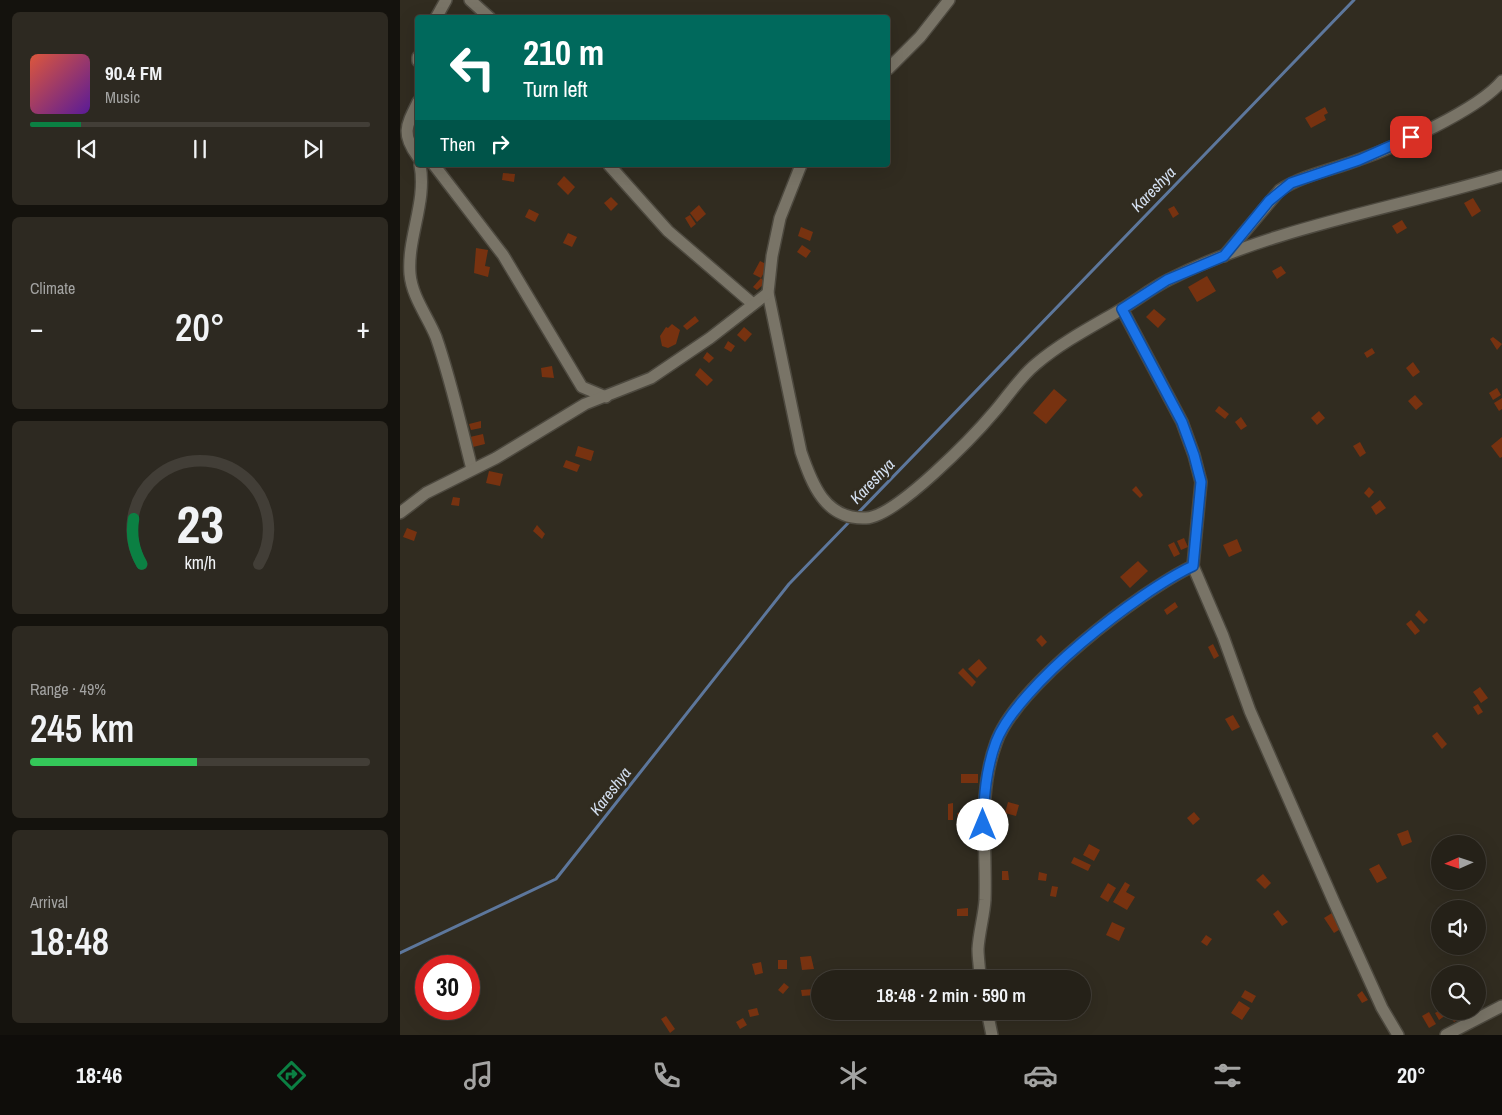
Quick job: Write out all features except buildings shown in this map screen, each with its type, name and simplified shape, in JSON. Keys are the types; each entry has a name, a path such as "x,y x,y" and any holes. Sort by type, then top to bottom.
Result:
{"street":[{"path":"438,15 446,0"},
{"path":"470,0 487,15"},
{"path":"890,67 920,37 949,0"},
{"path":"1224,256 1269,201 1291,183 1359,160 1438,124 1490,92 1502,81"},
{"path":"415,108 409,119 407,131 407,141 415,153"},
{"path":"407,131 415,140"},
{"path":"420,167 419,211 410,262 410,276 419,303 436,336 472,470"},
{"path":"436,167 503,255 582,387 606,397"},
{"path":"610,167 668,231 753,304"},
{"path":"800,167 780,218 768,293 801,452 810,476 821,499 843,514 867,518 888,511 906,498 994,412 1036,364 1097,323 1167,280 1224,256 1359,213 1450,192 1502,176"},
{"path":"400,513 426,493 496,458 585,404 651,378 710,338 768,293"},
{"path":"1122,309 1182,422 1196,462 1201,482 1193,566 1223,636 1250,711 1382,1008 1398,1035"},
{"path":"979,970 978,948 984,901 984,791 996,740 1014,713 1037,686 1078,645 1143,597 1178,573 1193,566"},
{"path":"1446,1035 1502,1006"},
{"path":"989,1020 992,1035"}],"waterway":[{"name":"Kareshya","path":"857,514 1354,0"},
{"name":"Kareshya","path":"400,953 556,879 789,584 852,519"}],"route":[{"path":"983,825 984,791 988,768 996,740 1014,713 1037,686 1078,645 1143,597 1178,573 1193,566 1201,482 1194,455 1182,422 1168,400 1122,309 1167,280 1224,256 1269,201 1280,190 1291,183 1359,160 1411,137"}]}
